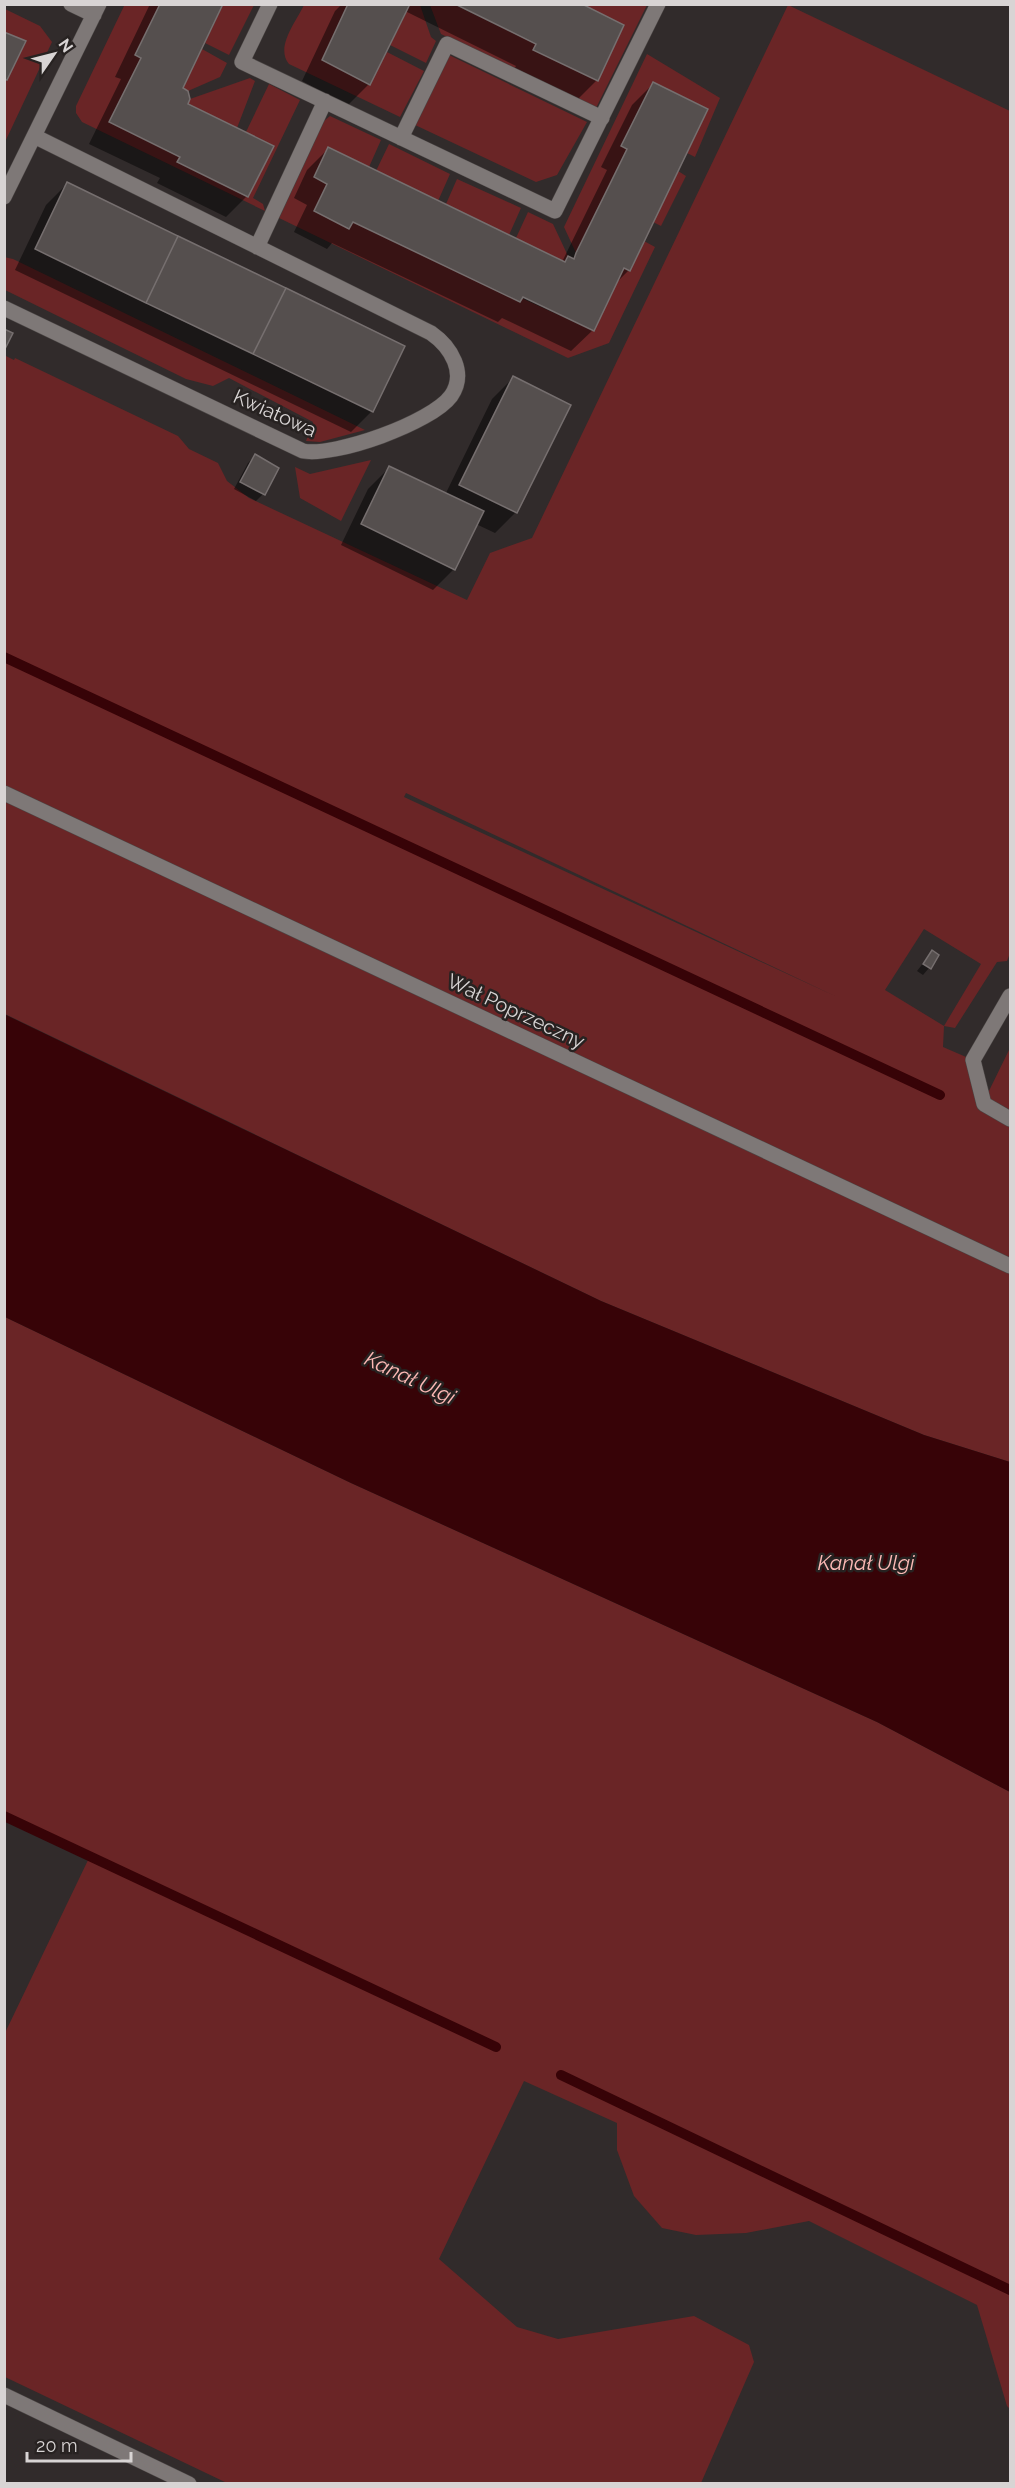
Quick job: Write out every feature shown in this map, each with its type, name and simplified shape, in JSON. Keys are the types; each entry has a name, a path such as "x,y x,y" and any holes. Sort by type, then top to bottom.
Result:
{"street":[{"path":"4,196 97,10 71,4"},
{"path":"270,4 242,62 555,211 658,4"},
{"path":"401,138 447,44 602,118"},
{"path":"257,247 325,102"},
{"name":"Kwiatowa","path":"4,308 303,451 317,454 388,435 450,398 456,386 458,372 453,356 444,342 431,333 34,136"},
{"name":"Wał Poprzeczny","path":"4,793 1011,1266"},
{"path":"1011,996 973,1060 984,1104 1011,1119"},
{"path":"4,2395 189,2484"}],"shaded area":[{"path":"125,4 160,5 135,55 141,58 109,122 180,157 177,162 248,197 274,146 246,132 269,84 300,100 253,198 263,204 265,211 82,122 76,113 76,106"},
{"path":"223,5 254,5 229,55 205,43"},
{"path":"304,5 348,5 322,60 369,85 387,52 424,71 400,117 289,64 285,57 285,42"},
{"path":"410,5 420,5 431,37 436,41 426,63 390,45"},
{"path":"430,5 455,5 536,44 534,49 598,81 624,25 582,5 647,5 596,108 441,34"},
{"path":"788,5 1010,111 1010,953 1007,961 997,962 955,1028 944,1026 943,1047 973,1060 984,1104 1010,1119 1010,1462 924,1435 601,1301 5,1014 4,355 14,360 15,358 178,436 189,449 218,463 227,481 249,498 467,600 490,553 532,538","holes":["406,793 835,996 404,797","924,929 981,964 944,1026 885,990"]},
{"path":"5,9 40,26 52,42 5,142"},
{"path":"202,49 227,63 220,77 188,91 183,88"},
{"path":"647,54 720,98 695,157 687,153 708,109 653,82 622,146 627,149 576,253 564,227"},
{"path":"449,55 587,122 557,175 536,182 413,124"},
{"path":"250,78 255,81 237,128 188,104 190,99"},
{"path":"330,116 381,140 369,167 328,147 314,176 327,184 314,211 353,222 594,331 624,268 630,271 644,241 655,247 609,343 568,358 279,218 324,121"},
{"path":"389,144 450,174 438,201 376,171"},
{"path":"678,171 686,176 661,226 653,222"},
{"path":"457,179 521,208 509,235 446,204"},
{"path":"528,212 553,224 568,256 565,262 516,238"},
{"path":"4,257 13,259 365,430 320,442 306,441 313,422 229,378 213,386 186,379 5,290"},
{"path":"371,460 341,521 300,498 295,467 310,474"},
{"path":"1010,1048 1010,1110 986,1097"},
{"path":"5,1317 351,1483 877,1722 1010,1792 1010,2409 1007,2406 977,2305 809,2221 746,2233 696,2235 662,2228 634,2196 617,2150 617,2123 524,2081 439,2259 517,2327 558,2339 694,2316 749,2345 754,2362 701,2483 227,2483 5,2377 4,2035 90,1856 5,1816"}],"water":[{"name":"Kanał Ulgi","path":"4,1014 601,1301 924,1435 1010,1462 1010,1792 877,1722 351,1483 5,1317"}],"building":[{"path":"160,4 223,4 183,88 188,91 190,99 188,104 274,146 248,197 177,162 180,157 109,122 141,58 135,55"},
{"path":"348,4 410,4 370,85 322,60"},
{"path":"455,4 582,4 624,25 598,81 533,50 536,44"},
{"path":"4,32 26,41 7,80 4,79"},
{"path":"653,82 708,109 630,271 624,268 594,331 523,297 520,302 353,222 349,229 314,211 327,184 314,177 328,147 565,262 568,256 574,259 627,149 621,146"},
{"path":"67,182 178,236 146,303 35,249"},
{"path":"178,236 286,288 253,354 146,303"},
{"path":"286,288 405,346 373,412 253,354"},
{"path":"4,329 13,333 4,351"},
{"path":"513,376 571,405 517,513 459,485"},
{"path":"255,454 279,468 265,495 240,482"},
{"path":"389,466 484,511 455,570 361,524"},
{"path":"932,950 939,955 931,969 923,964"}],"waterway":[{"path":"4,657 940,1095"},
{"path":"4,1816 496,2047"},
{"path":"561,2075 1010,2290"}]}
